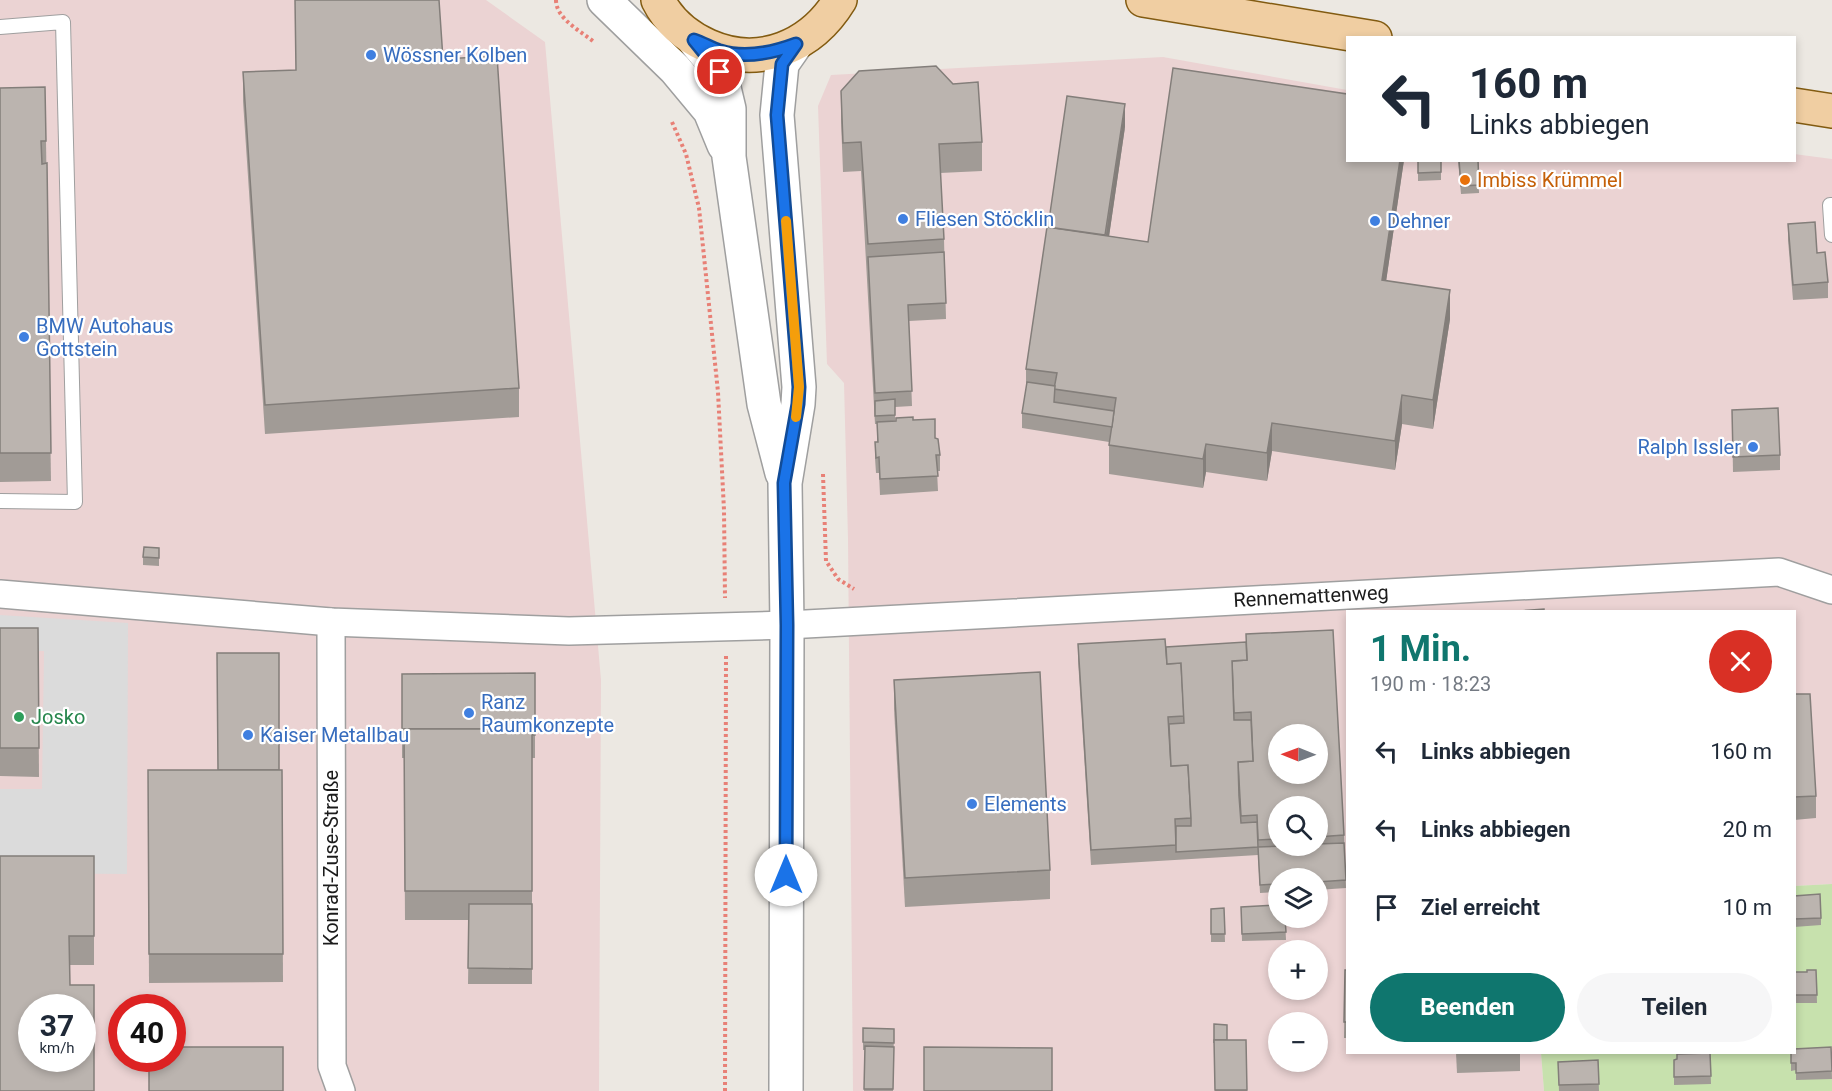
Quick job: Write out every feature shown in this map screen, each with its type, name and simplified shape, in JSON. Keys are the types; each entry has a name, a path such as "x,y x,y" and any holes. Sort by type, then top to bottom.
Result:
{"main road":[{"path":"658,0 662,9 678,27 694,40 721,52 740,55 776,51 796,44 817,30 831,15 840,0"},
{"path":"1143,0 1363,36"},
{"path":"1796,105 1832,111"}],"street":[{"path":"604,0 675,69 710,111 729,157"},
{"path":"694,40 720,72 729,108 729,157 764,404 784,483"},
{"path":"786,1091 787,625 784,483 799,387 777,115 782,64 796,44"},
{"name":"Rennemattenweg","path":"787,625 1779,572 1832,590"},
{"path":"0,594 331,622 569,631 787,625"},
{"name":"Konrad-Zuse-Straße","path":"331,622 332,1066 341,1091"}],"lane":[{"path":"0,27 63,22 75,502 0,501"},
{"path":"1832,205 1830,205 1832,235"}],"path":[{"path":"556,0 556,7 563,17 598,44"},
{"path":"672,122 686,154 699,208 718,392 724,510 726,628 725,1091"},
{"path":"823,474 826,561 838,579 851,588 864,591 868,620"}],"shaded area":[{"path":"0,0 486,0 545,42 601,680 599,1091 0,1091"},
{"path":"1163,57 1346,90 1346,162 1796,162 1796,154 1832,159 1832,884 1796,886 1796,610 1346,610 1346,1054 1541,1054 1544,1091 853,1091 848,539 844,383 827,364 818,106 831,75"},
{"path":"0,615 128,623 127,874 0,873 0,789 42,789 44,651 0,650"}],"green space":[{"path":"1832,884 1832,1091 1544,1091 1541,1054 1796,1054 1796,886"}],"building":[{"path":"295,0 439,0 443,59 497,56 519,388 265,405 243,72 296,70"},
{"path":"936,66 953,84 978,82 982,142 939,144 944,239 868,244 861,142 843,143 841,91 859,71"},
{"path":"1173,68 1346,94 1346,162 1400,162 1382,280 1450,290 1433,400 1402,395 1395,441 1272,423 1267,453 1206,444 1203,459 1109,445 1116,398 1054,389 1057,373 1026,369 1047,227 1148,242"},
{"name":"BMW Autohaus Gottstein","path":"45,87 46,141 41,141 42,164 47,163 51,453 0,453 0,88"},
{"path":"1067,96 1125,104 1105,235 1048,227"},
{"path":"1418,162 1441,162 1441,172 1418,173"},
{"path":"1459,162 1478,162 1479,185 1461,186"},
{"path":"1815,222 1817,253 1825,252 1828,282 1793,285 1788,224"},
{"path":"944,252 946,303 908,305 912,391 875,393 868,257"},
{"path":"1027,382 1055,386 1054,402 1114,411 1112,427 1022,413"},
{"path":"895,399 895,415 875,416 875,401"},
{"path":"1778,408 1780,455 1733,457 1732,410"},
{"path":"913,417 913,420 935,419 935,438 938,439 940,455 936,455 938,476 880,479 879,457 876,458 875,442 878,442 877,422"},
{"path":"144,547 159,548 159,558 143,557"},
{"name":"Josko","path":"0,628 38,628 39,748 0,748"},
{"path":"1333,630 1344,835 1328,836 1328,796 1268,796 1268,840 1258,840 1257,815 1241,816 1238,762 1253,761 1251,712 1234,713 1232,661 1247,660 1246,634"},
{"path":"1165,639 1167,664 1181,663 1184,716 1168,717 1171,766 1188,765 1191,818 1175,819 1176,845 1091,850 1078,644"},
{"path":"1246,642 1247,660 1232,661 1234,720 1251,720 1253,761 1238,762 1239,796 1241,823 1257,822 1258,847 1176,852 1176,826 1191,826 1191,818 1188,765 1171,766 1169,724 1184,723 1181,663 1167,664 1166,647"},
{"path":"217,653 279,653 279,770 218,770"},
{"name":"Elements","path":"1040,672 1050,870 905,878 894,680"},
{"path":"535,673 535,735 532,735 532,729 404,729 404,735 402,735 402,674"},
{"path":"1796,694 1810,694 1816,796 1796,797"},
{"path":"404,729 532,729 532,891 405,891"},
{"path":"148,770 282,770 283,954 149,954"},
{"path":"1344,843 1346,880 1328,881 1328,868 1268,868 1268,885 1260,885 1258,847 1268,847 1268,856 1328,856 1328,844"},
{"path":"0,856 94,856 94,936 69,936 70,985 94,985 94,994 18,994 18,1072 94,1072 94,1091 0,1091"},
{"path":"1820,894 1821,918 1796,919 1796,896"},
{"path":"469,904 532,904 532,969 468,968"},
{"path":"1268,906 1268,928 1286,928 1286,932 1242,934 1241,907"},
{"path":"1224,908 1225,934 1211,934 1211,909"},
{"path":"1345,970 1346,970 1346,1022 1344,1022"},
{"path":"1807,970 1816,970 1817,995 1796,995 1796,972 1807,972"},
{"path":"1214,1024 1227,1025 1227,1040 1214,1040"},
{"path":"863,1028 894,1029 894,1043 863,1042"},
{"path":"1214,1040 1246,1040 1247,1090 1215,1090"},
{"path":"865,1046 894,1047 893,1089 864,1089"},
{"path":"186,1047 283,1047 283,1091 149,1091 149,1072 186,1072"},
{"path":"924,1047 1052,1048 1052,1091 924,1091"},
{"path":"1831,1047 1832,1071 1796,1073 1796,1063 1791,1063 1791,1054 1796,1054 1796,1049"},
{"path":"1677,1054 1710,1054 1711,1076 1674,1077 1674,1060 1677,1059"},
{"path":"1598,1060 1599,1084 1559,1085 1558,1062"}],"slow traffic":[{"path":"786,221 799,387 796,417"}],"place":[{"name":"Wössner Kolben","path":"371,55"},
{"name":"Imbiss Krümmel","path":"1465,180"},
{"name":"Fliesen Stöcklin","path":"903,219"},
{"name":"Dehner","path":"1375,221"},
{"name":"BMW Autohaus Gottstein","path":"24,337"},
{"name":"Ralph Issler","path":"1753,447"},
{"name":"Ranz Raumkonzepte","path":"469,713"},
{"name":"Josko","path":"19,717"},
{"name":"Kaiser Metallbau","path":"248,735"},
{"name":"Elements","path":"972,804"}],"route":[{"path":"720,72 694,40 721,52 740,55 776,51 796,44 782,64 777,115 799,387 784,483 787,625 786,875"}]}
